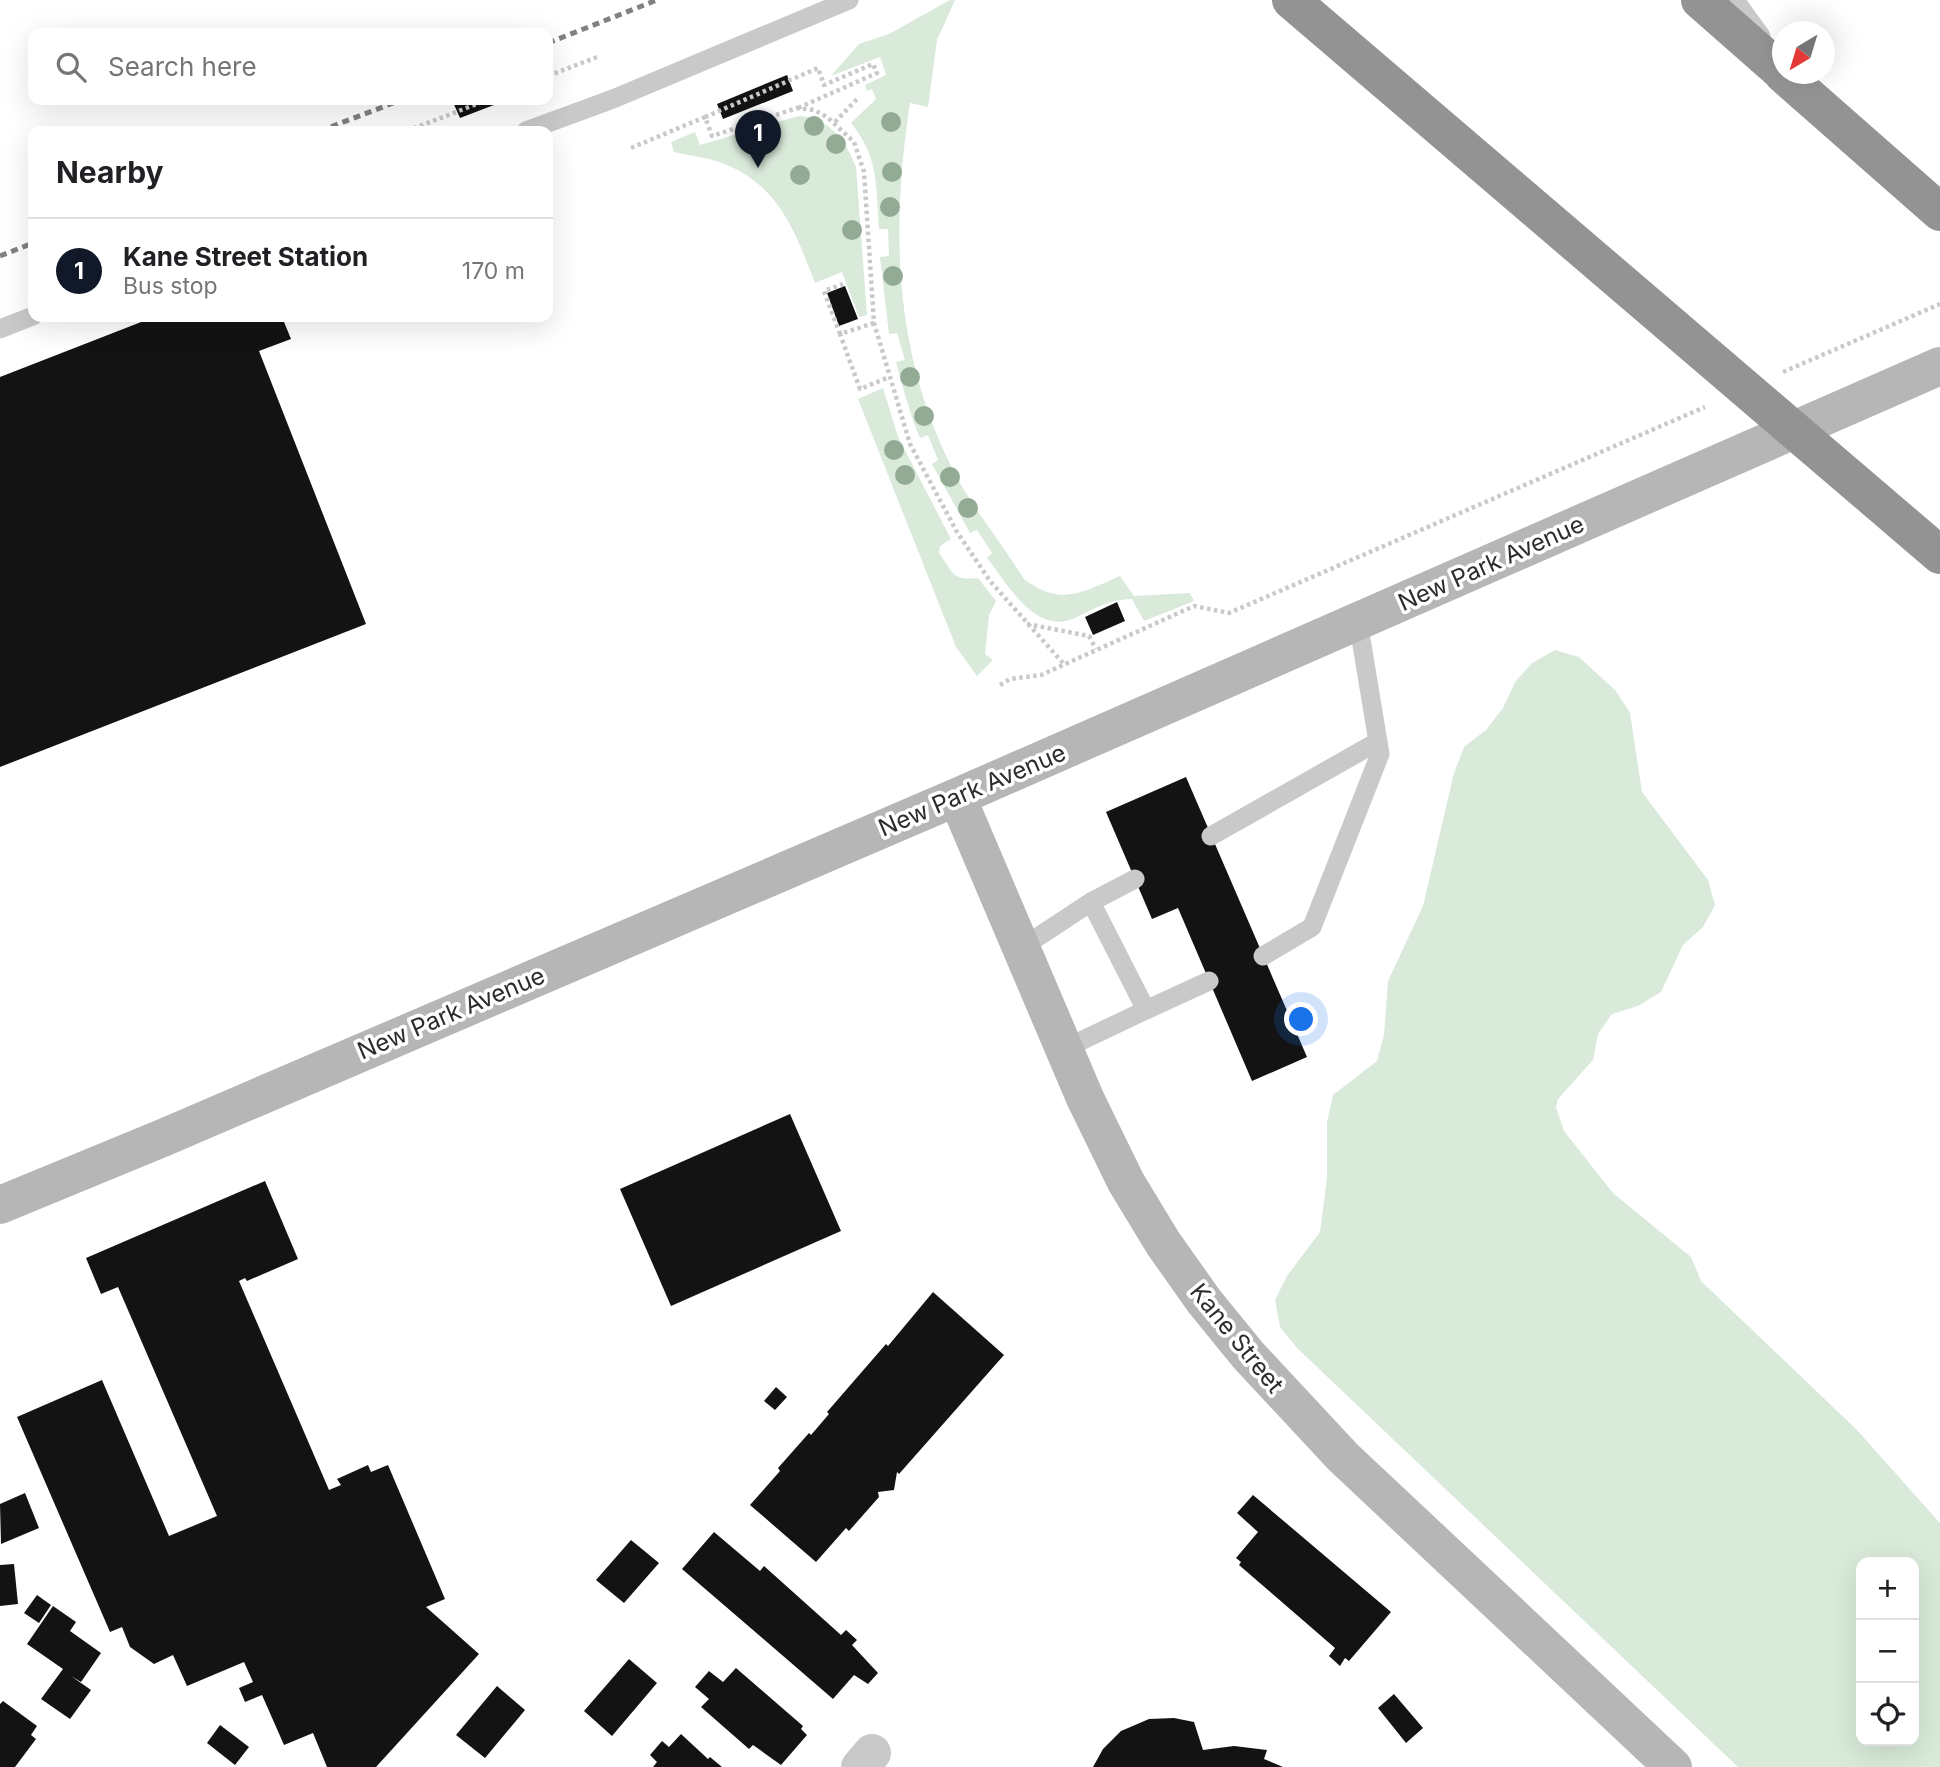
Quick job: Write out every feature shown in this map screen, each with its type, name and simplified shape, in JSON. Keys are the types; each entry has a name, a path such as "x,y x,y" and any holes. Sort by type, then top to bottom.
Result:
{"highway":[{"path":"1291,0 1940,555"},
{"path":"1700,0 1772,61"},
{"path":"1798,84 1940,212"}],"main road":[{"name":"New Park Avenue","path":"0,1205 165,1137 957,797 1940,366"},
{"name":"Kane Street","path":"957,797 1064,1049 1126,1182 1163,1243 1248,1355 1343,1457 1673,1767"}],"lane":[{"path":"538,126 849,0"},
{"path":"1735,0 1772,52"},
{"path":"0,329 28,318"},
{"path":"1263,956 1312,927 1380,754 1359,621"},
{"path":"1211,836 1377,742"},
{"path":"1021,948 1091,902 1135,879"},
{"path":"1091,902 1146,1010"},
{"path":"1064,1049 1209,981"}],"path":[{"path":"553,74 597,57"},
{"path":"631,148 818,68 824,85 873,64 877,74 797,108 712,136 705,117"},
{"path":"835,122 859,97"},
{"path":"420,126 474,105"},
{"path":"797,108 814,110 835,122 854,142 864,172 874,323 910,444 951,521 990,581 1063,663"},
{"path":"843,284 824,291 860,389 889,377"},
{"path":"1774,376 1940,304"},
{"path":"840,334 874,323"},
{"path":"1000,685 1010,678 1041,675 1194,606 1229,613 1711,404"},
{"path":"1026,624 1089,636 1096,649"}],"green space":[{"path":"950,0 955,0 937,40 928,107 910,103 900,200 903,296 921,390 937,436 959,481 1024,579 1037,588 1060,595 1083,591 1120,576 1134,596 1190,593 1194,601 1144,621 1132,599 1109,603 1061,622 1047,620 1024,604 987,558 992,553 977,530 970,533 932,464 938,460 928,435 920,438 907,401 896,362 905,360 897,333 889,334 880,257 889,256 888,229 879,229 871,161 867,148 851,123 876,99 872,89 867,91 865,85 886,75 880,57 831,76 859,44 889,34"},
{"path":"798,116 809,117 827,125 841,139 856,167 867,315 859,317 842,272 815,283 784,214 760,186 727,165 674,152 671,142 695,132 700,145"},
{"path":"883,388 898,437 951,539 940,546 939,553 954,574 963,578 978,578 996,601 989,615 985,654 993,660 977,676 956,647 858,399"},
{"path":"1555,650 1579,657 1616,691 1630,713 1642,792 1708,880 1715,905 1703,927 1683,945 1661,992 1638,1006 1612,1014 1598,1034 1593,1060 1558,1099 1556,1107 1564,1131 1613,1193 1691,1257 1701,1281 1856,1429 1940,1523 1940,1767 1738,1767 1297,1348 1280,1327 1275,1300 1287,1276 1320,1232 1327,1178 1327,1122 1333,1095 1377,1061 1384,1035 1388,981 1423,906 1454,773 1464,747 1486,730 1503,708 1515,682 1532,663"}],"building":[{"path":"787,75 793,91 723,119 717,104"},
{"path":"454,105 494,105 460,118"},
{"path":"845,286 858,319 839,326 827,293"},
{"path":"141,322 284,322 291,339 259,351 366,624 0,767 0,377"},
{"path":"1117,602 1125,621 1093,635 1085,617"},
{"path":"1186,777 1307,1057 1252,1081 1178,908 1152,919 1106,812"},
{"path":"790,1114 841,1231 671,1306 620,1189"},
{"path":"265,1181 298,1259 247,1281 245,1278 239,1281 329,1490 341,1485 337,1479 368,1465 371,1472 388,1465 445,1599 426,1607 479,1654 376,1767 327,1767 313,1733 284,1745 262,1695 245,1702 239,1688 253,1682 244,1662 187,1686 173,1655 154,1664 130,1647 122,1627 110,1632 17,1417 102,1380 169,1536 217,1516 118,1287 101,1294 86,1258"},
{"path":"933,1292 1004,1355 899,1474 897,1472 894,1490 878,1492 879,1497 849,1531 846,1528 816,1562 750,1505 780,1471 778,1468 809,1433 811,1435 829,1414 827,1412"},
{"path":"776,1387 787,1397 775,1410 764,1401"},
{"path":"25,1493 39,1528 1,1544 0,1504"},
{"path":"1253,1495 1391,1612 1349,1661 1345,1658 1340,1666 1329,1656 1335,1648 1239,1565 1241,1562 1236,1558 1258,1532 1237,1513"},
{"path":"714,1532 760,1571 764,1566 841,1635 846,1630 857,1640 852,1645 878,1673 868,1684 854,1675 833,1699 682,1569"},
{"path":"631,1540 659,1563 624,1603 596,1580"},
{"path":"14,1564 18,1604 0,1606 0,1565"},
{"path":"37,1595 51,1605 39,1623 24,1613"},
{"path":"53,1606 76,1622 70,1631 101,1653 81,1682 71,1676 91,1690 70,1719 41,1699 63,1669 27,1644"},
{"path":"629,1659 657,1683 612,1736 584,1711"},
{"path":"736,1668 803,1726 801,1729 807,1735 781,1765 753,1745 749,1749 701,1707 709,1699 695,1687 709,1671 723,1682"},
{"path":"497,1686 525,1710 485,1758 456,1735"},
{"path":"1394,1694 1423,1728 1406,1743 1378,1708"},
{"path":"3,1701 37,1726 31,1735 36,1739 15,1767 0,1767 0,1704"},
{"path":"1174,1718 1194,1722 1203,1750 1234,1746 1267,1750 1264,1759 1283,1767 1093,1767 1103,1749 1121,1731 1149,1719"},
{"path":"220,1725 249,1747 235,1765 207,1743"},
{"path":"681,1734 708,1759 710,1757 722,1767 653,1767 657,1762 650,1755 662,1741 669,1747"}],"railway":[{"path":"553,41 657,0"},
{"path":"333,126 388,105"},
{"path":"0,256 28,245"}],"place":[{"name":"Kane Street Station","path":"758,168"}]}
